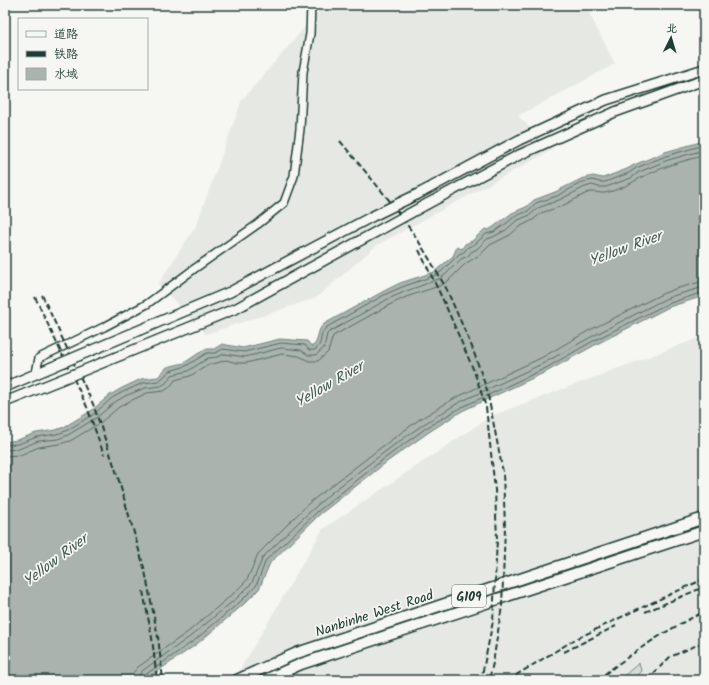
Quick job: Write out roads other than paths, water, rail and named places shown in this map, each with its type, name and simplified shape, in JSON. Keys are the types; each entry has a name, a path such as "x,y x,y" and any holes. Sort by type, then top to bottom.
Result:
{"highway":[{"name":"Nanbinhe West Road","path":"237,680 297,653 704,518"},
{"name":"Nanbinhe West Road","path":"265,680 301,664 704,531"}],"main road":[{"path":"5,387 230,292 519,140 606,100 704,69"},
{"path":"5,402 238,308 519,155 615,112 704,80"}],"street":[{"path":"36,373 40,358 104,328 148,304 284,203 294,176 300,128 303,72 310,34 311,5"}],"water":[{"name":"Yellow River","path":"704,141 704,296 669,307 548,371 462,411 429,432 388,461 319,515 270,563 259,589 244,604 197,644 145,680 5,680 5,442 64,427 91,411 110,395 122,388 141,379 158,377 167,367 184,363 205,349 214,349 222,344 243,348 280,339 307,341 311,346 313,346 317,341 320,329 324,324 400,283 434,272 453,256 457,247 462,249 465,244 472,241 485,229 488,230 492,228 512,213 526,207 534,200 555,192 581,179 593,176 603,178 665,152"}],"railway":[{"path":"340,141 389,200 416,237 430,260 446,288 472,347 487,390 503,472 505,527 502,606 489,680"},
{"path":"419,250 445,304 474,371 486,407 495,490 497,539 493,621 481,680"},
{"path":"42,295 93,404 117,474 145,571 158,637 163,680"},
{"path":"35,297 87,407 104,455"},
{"path":"508,680 574,640 704,579"},
{"path":"645,612 704,587"},
{"path":"143,591 152,638 157,680"},
{"path":"597,680 649,643 704,612"},
{"path":"564,652 616,626"},
{"path":"647,680 670,657 704,642"},
{"path":"698,680 704,674"}]}
